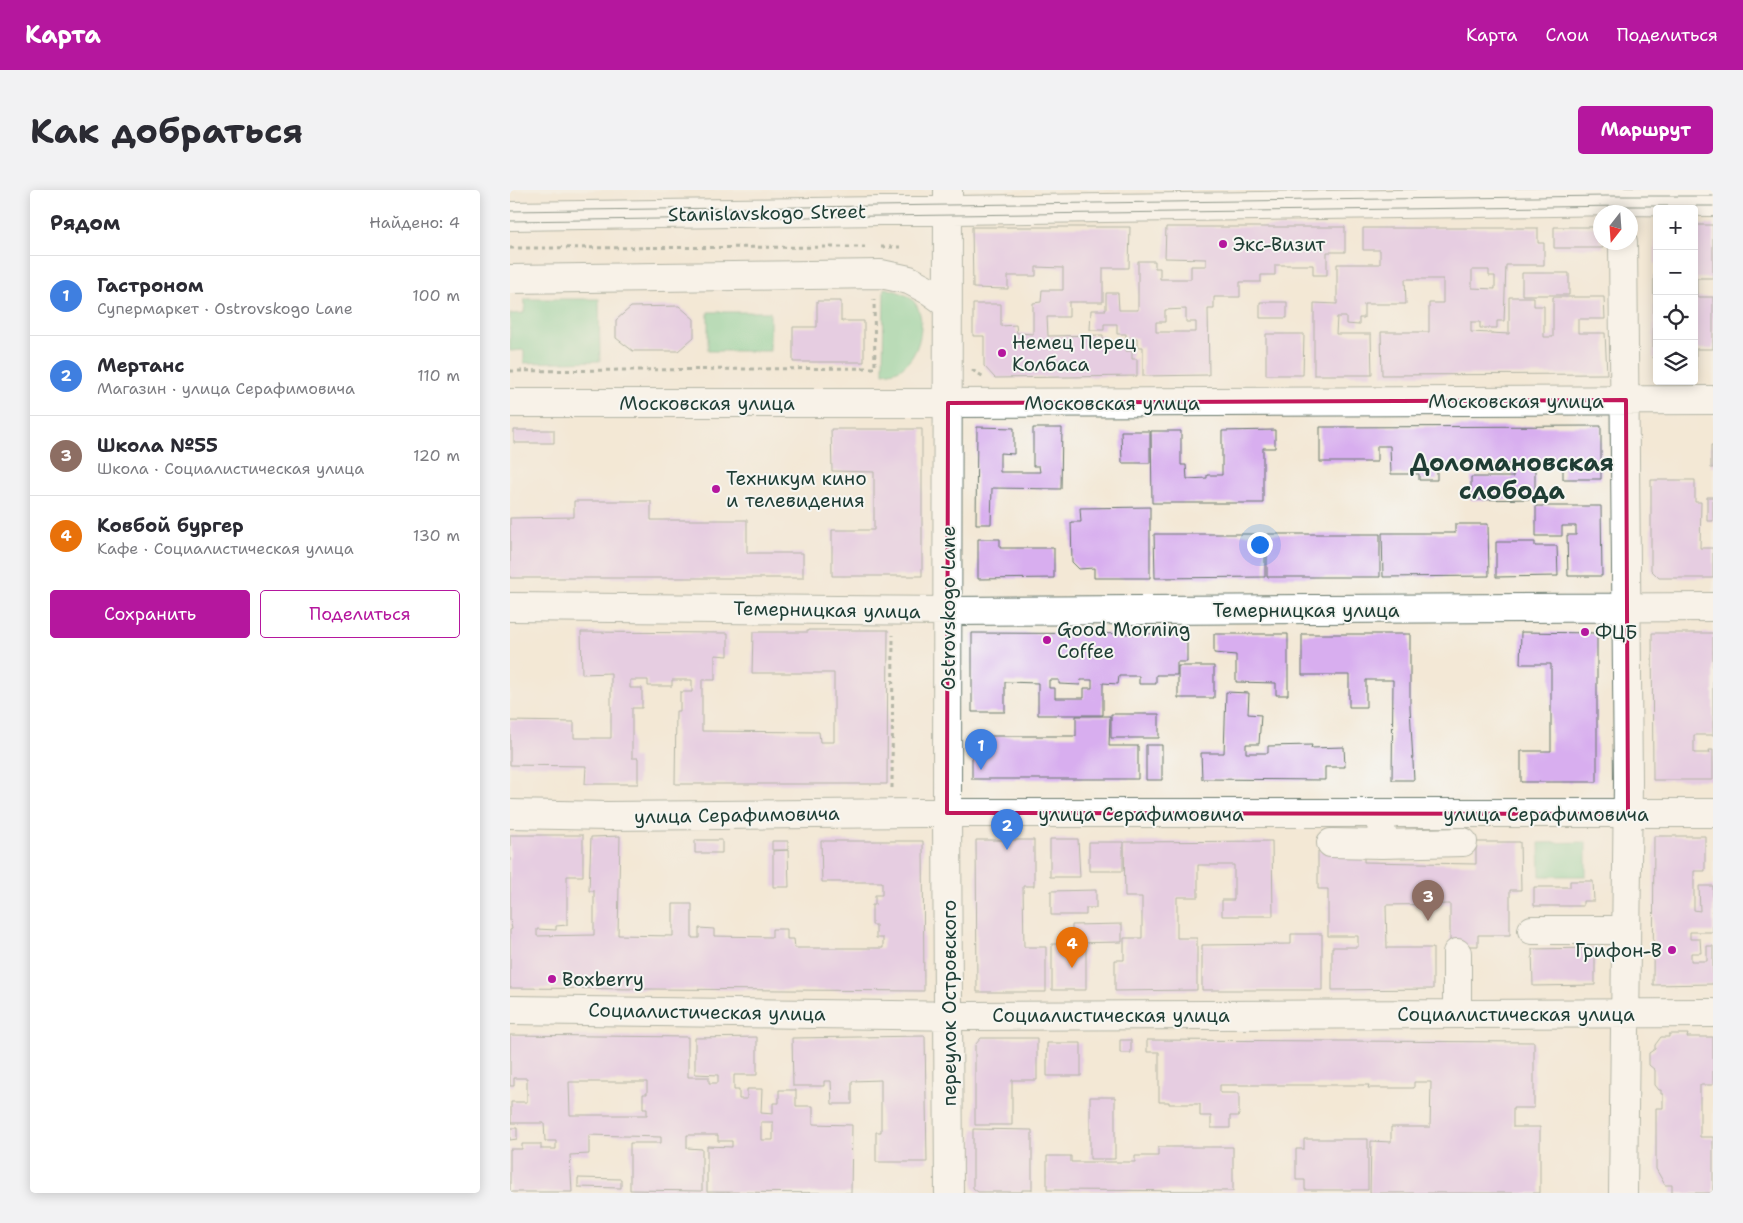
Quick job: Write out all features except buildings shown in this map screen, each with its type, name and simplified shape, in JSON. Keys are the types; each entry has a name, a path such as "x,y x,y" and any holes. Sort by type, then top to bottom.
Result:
{"street":[{"name":"Stanislavskogo Street","path":"510,216 948,200 1713,202"},
{"path":"948,200 948,403"},
{"path":"1623,250 1626,400 1628,814 1623,1193"},
{"path":"510,279 881,274 909,280 947,303"},
{"name":"Московская улица","path":"510,403 1713,400"},
{"name":"Ostrovskogo Lane","path":"947,813 948,403"},
{"name":"Темерницкая улица","path":"510,607 948,611 1713,607"},
{"name":"улица Серафимовича","path":"510,814 617,816 947,813 1713,813"},
{"name":"переулок Островского","path":"947,813 949,1193"},
{"path":"1381,814 1382,844"},
{"path":"1331,842 1382,844 1463,842"},
{"path":"1532,930 1626,930"},
{"path":"1457,953 1457,1014"},
{"name":"Социалистическая улица","path":"510,1010 948,1015 1713,1013"}],"path":[{"path":"510,248 871,247"},
{"path":"881,247 900,247"},
{"path":"510,371 875,368"},
{"path":"892,792 893,626"}],"highlighted area":[{"path":"1626,400 1628,814 947,813 948,403"}],"green space":[{"path":"884,288 901,293 915,303 919,310 921,326 918,344 910,360 900,369 883,373"},
{"path":"525,299 599,299 600,361 524,363 524,350 510,351 510,314 524,313"},
{"path":"708,312 770,312 770,351 708,351"},
{"path":"1586,842 1586,876 1540,876 1539,843"}],"tram line":[{"path":"510,211 1713,196"},
{"path":"510,221 1713,206"}],"place":[{"name":"Экс-Визит","path":"1223,244"},
{"name":"Немец Перец Колбаса","path":"1002,353"},
{"name":"Техникум кино и телевидения","path":"716,489"},
{"name":"ФЦБ","path":"1585,632"},
{"name":"Good Morning Coffee","path":"1047,640"},
{"name":"Гастроном","path":"981,770"},
{"name":"Мертанс","path":"1007,850"},
{"name":"Школа №55","path":"1428,921"},
{"name":"Грифон-В","path":"1672,950"},
{"name":"Ковбой бургер","path":"1072,968"},
{"name":"Boxberry","path":"552,979"}],"district":[{"name":"Доломановская слобода","path":"1512,477"}]}
